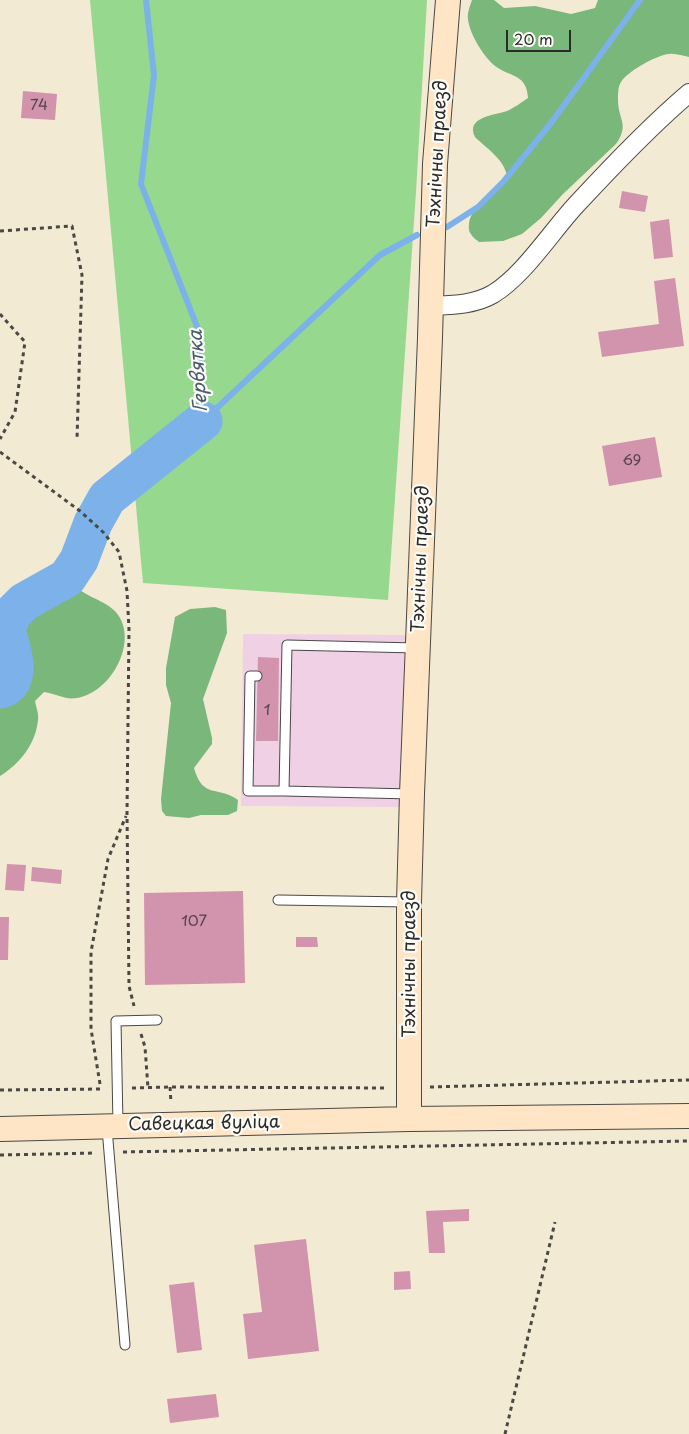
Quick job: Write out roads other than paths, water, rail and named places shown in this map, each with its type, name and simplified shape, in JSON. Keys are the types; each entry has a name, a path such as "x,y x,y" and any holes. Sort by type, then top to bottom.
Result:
{"street":[{"name":"Тэхнічны праезд","path":"409,1119 412,794 435,164 448,0"},
{"path":"431,306 471,304 493,294 517,274 576,206 660,118 689,93"},
{"name":"Савецкая вуліца","path":"0,1129 409,1119 689,1116"}],"lane":[{"path":"284,792 282,699 287,645 418,648"},
{"path":"257,676 250,676 253,698 253,722 248,791 412,794"},
{"path":"278,900 410,902"},
{"path":"124,1345 110,1153 118,1089 116,1022 158,1020"}],"waterway":[{"name":"Гервятка","path":"146,0 154,75 141,184 198,329 203,421"},
{"path":"447,227 478,207 504,181 551,123 640,0"},
{"path":"203,421 380,255 417,235"},
{"name":"Гервятка","path":"0,689 7,686 12,680 14,672 12,653 5,629 13,613 24,602 67,578 79,560 93,523 107,498 203,421"}]}
